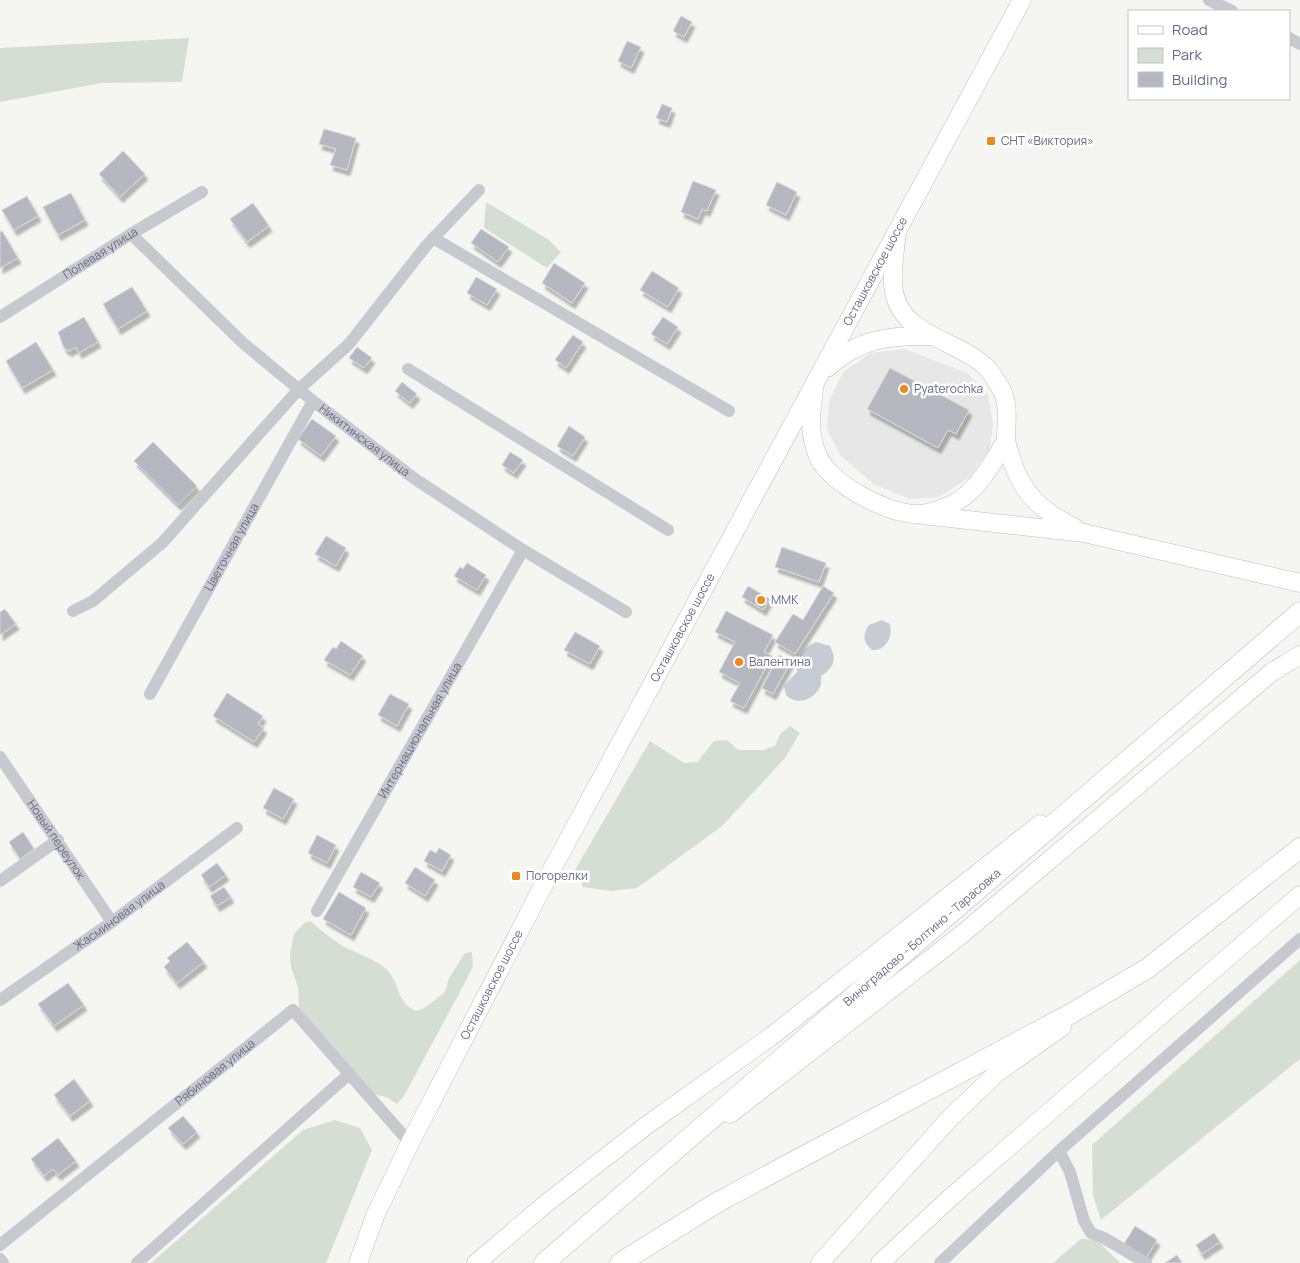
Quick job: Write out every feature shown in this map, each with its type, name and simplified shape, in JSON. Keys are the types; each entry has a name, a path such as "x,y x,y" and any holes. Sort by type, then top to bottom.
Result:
{"main road":[{"name":"Осташковское шоссе","path":"358,1263 375,1216 410,1143 539,893 815,379 897,232 1022,0"},
{"path":"897,232 892,284 896,301 908,321 930,336 985,366 1002,389 1008,418 1006,441 1016,474 1035,503 1051,516 1084,533"},
{"path":"930,336 881,338 842,353 815,379 810,428 819,458 844,486 886,509 917,515 1084,533 1300,583"},
{"path":"917,515 956,502 978,484 1006,441"},
{"name":"Виноградово - Болтино - Тарасовка","path":"544,1263 1299,613"},
{"path":"585,1227 961,935 1272,672 1300,655"},
{"path":"476,1263 548,1202 647,1125 773,1035 1239,664"},
{"path":"820,1263 950,1118 997,1073 1148,968 1300,848"},
{"path":"880,1263 951,1197 1300,895"},
{"path":"620,1263 718,1202 1072,1013 1148,968"}],"street":[{"path":"1209,0 1230,10"},
{"path":"73,611 93,601 162,543 299,389 349,344 433,238 479,190"},
{"name":"Полевая улица","path":"0,317 131,234 202,192"},
{"name":"Никитинская улица","path":"131,234 242,344 415,479 524,550 626,612"},
{"path":"433,238 729,410"},
{"path":"408,369 668,530"},
{"name":"Цветочная улица","path":"150,694 313,401"},
{"name":"Интернациональная улица","path":"316,911 524,550"},
{"name":"Новый переулок","path":"0,757 112,922"},
{"name":"Жасминовая улица","path":"0,1000 112,922 237,828"},
{"path":"0,881 58,840"},
{"path":"940,1263 1059,1150 1300,939"},
{"name":"Рябиновая улица","path":"0,1245 292,1010 410,1143"},
{"path":"137,1263 349,1074"},
{"path":"1059,1150 1070,1172 1084,1221 1091,1233 1104,1238 1146,1263"},
{"path":"0,1259 4,1263"}],"shaded area":[{"path":"905,349 967,373 988,395 993,424 990,449 970,477 939,497 910,499 875,485 841,456 827,429 829,401 843,372 871,353"},
{"path":"882,620 890,624 889,638 885,646 872,650 865,641 865,632 869,625"},
{"path":"816,642 830,646 834,659 833,663 829,670 821,676 821,685 815,694 806,700 791,699 786,695 784,686 797,672 797,662 801,654"}],"green space":[{"path":"189,38 182,82 101,83 0,102 0,48"},
{"path":"486,202 549,240 561,252 547,268 484,228"},
{"path":"790,726 800,733 785,758 721,827 637,888 611,891 583,887 575,870 650,741 684,763 697,762 714,741 727,740 738,750 763,750 775,746 780,734"},
{"path":"310,921 341,945 386,969 394,980 401,998 416,1011 423,1009 445,992 449,978 465,953 472,952 473,966 470,973 404,1096 397,1104 386,1097 359,1091 299,1009 298,987 291,967 290,954 294,934 304,923"},
{"path":"1300,960 1300,1059 1101,1220 1093,1195 1092,1145"},
{"path":"335,1120 360,1128 372,1150 326,1263 151,1263 303,1130"},
{"path":"1081,1239 1097,1240 1120,1263 1053,1263"}],"building":[{"path":"681,16 692,22 684,37 673,31"},
{"path":"627,41 641,47 631,68 618,61"},
{"path":"662,104 672,108 667,122 656,118"},
{"path":"324,129 356,138 347,170 330,165 336,149 319,144"},
{"path":"123,151 145,174 120,197 99,174"},
{"path":"693,181 716,190 707,211 702,209 698,219 681,212"},
{"path":"777,182 797,192 786,215 766,205"},
{"path":"71,193 85,220 58,235 43,207"},
{"path":"27,196 38,216 14,230 2,210"},
{"path":"253,203 269,226 247,242 230,219"},
{"path":"481,229 509,247 498,262 471,243"},
{"path":"2,231 18,258 0,268 0,232"},
{"path":"554,263 585,283 572,303 542,283"},
{"path":"652,271 679,288 668,307 640,290"},
{"path":"476,277 497,289 487,305 467,293"},
{"path":"132,287 147,311 118,329 103,304"},
{"path":"84,317 98,342 79,353 76,347 69,351 64,348 58,332"},
{"path":"663,317 678,327 667,344 651,334"},
{"path":"573,335 583,342 566,368 555,360"},
{"path":"36,342 53,370 22,388 6,361"},
{"path":"357,347 372,358 364,368 349,358"},
{"name":"Pyaterochka","path":"890,368 969,410 956,434 948,430 938,448 867,409"},
{"path":"402,382 417,394 410,403 395,391"},
{"path":"312,419 336,436 321,456 298,439"},
{"path":"569,426 585,437 573,456 557,446"},
{"path":"153,442 197,486 178,505 134,461"},
{"path":"510,452 523,460 514,473 502,465"},
{"path":"326,536 346,548 336,566 315,554"},
{"path":"782,547 826,563 819,582 775,567"},
{"path":"467,563 486,575 477,590 454,576 460,567 463,569"},
{"path":"748,586 770,599 763,610 742,597"},
{"path":"823,586 834,593 795,654 775,642 793,614 803,620"},
{"path":"5,609 16,624 0,635 0,612"},
{"path":"726,611 773,635 764,652 772,656 744,708 730,701 740,683 719,672 735,642 715,632"},
{"path":"575,632 600,646 590,664 564,650"},
{"path":"341,641 363,656 350,675 324,660 333,647 336,649"},
{"path":"779,655 791,661 773,694 762,688"},
{"path":"227,693 263,716 258,724 264,728 254,742 213,716"},
{"path":"390,694 409,704 397,726 378,715"},
{"path":"274,788 294,799 283,819 263,808"},
{"path":"23,832 34,849 20,859 9,842"},
{"path":"317,835 336,845 327,863 308,853"},
{"path":"439,848 451,855 442,871 424,861 430,850 436,853"},
{"path":"217,863 226,875 209,887 201,875"},
{"path":"415,867 435,880 425,896 405,883"},
{"path":"361,872 380,883 371,897 353,887"},
{"path":"224,887 231,897 217,906 210,896"},
{"path":"339,892 366,908 351,935 323,919"},
{"path":"187,942 204,962 177,983 164,967 170,961 167,958"},
{"path":"68,983 84,1005 54,1026 38,1004"},
{"path":"74,1079 90,1101 70,1116 54,1095"},
{"path":"183,1116 197,1132 183,1144 168,1128"},
{"path":"58,1138 76,1161 58,1175 53,1169 44,1176 31,1159"},
{"path":"1135,1226 1157,1240 1146,1258 1124,1244"},
{"path":"1214,1233 1220,1242 1202,1254 1196,1245"},
{"path":"1177,1255 1182,1263 1165,1263"}],"place":[{"name":"СНТ «Виктория»","path":"991,141"},
{"name":"Pyaterochka","path":"904,389"},
{"name":"ММК","path":"761,600"},
{"name":"Валентина","path":"739,662"},
{"name":"Погорелки","path":"516,876"}]}
